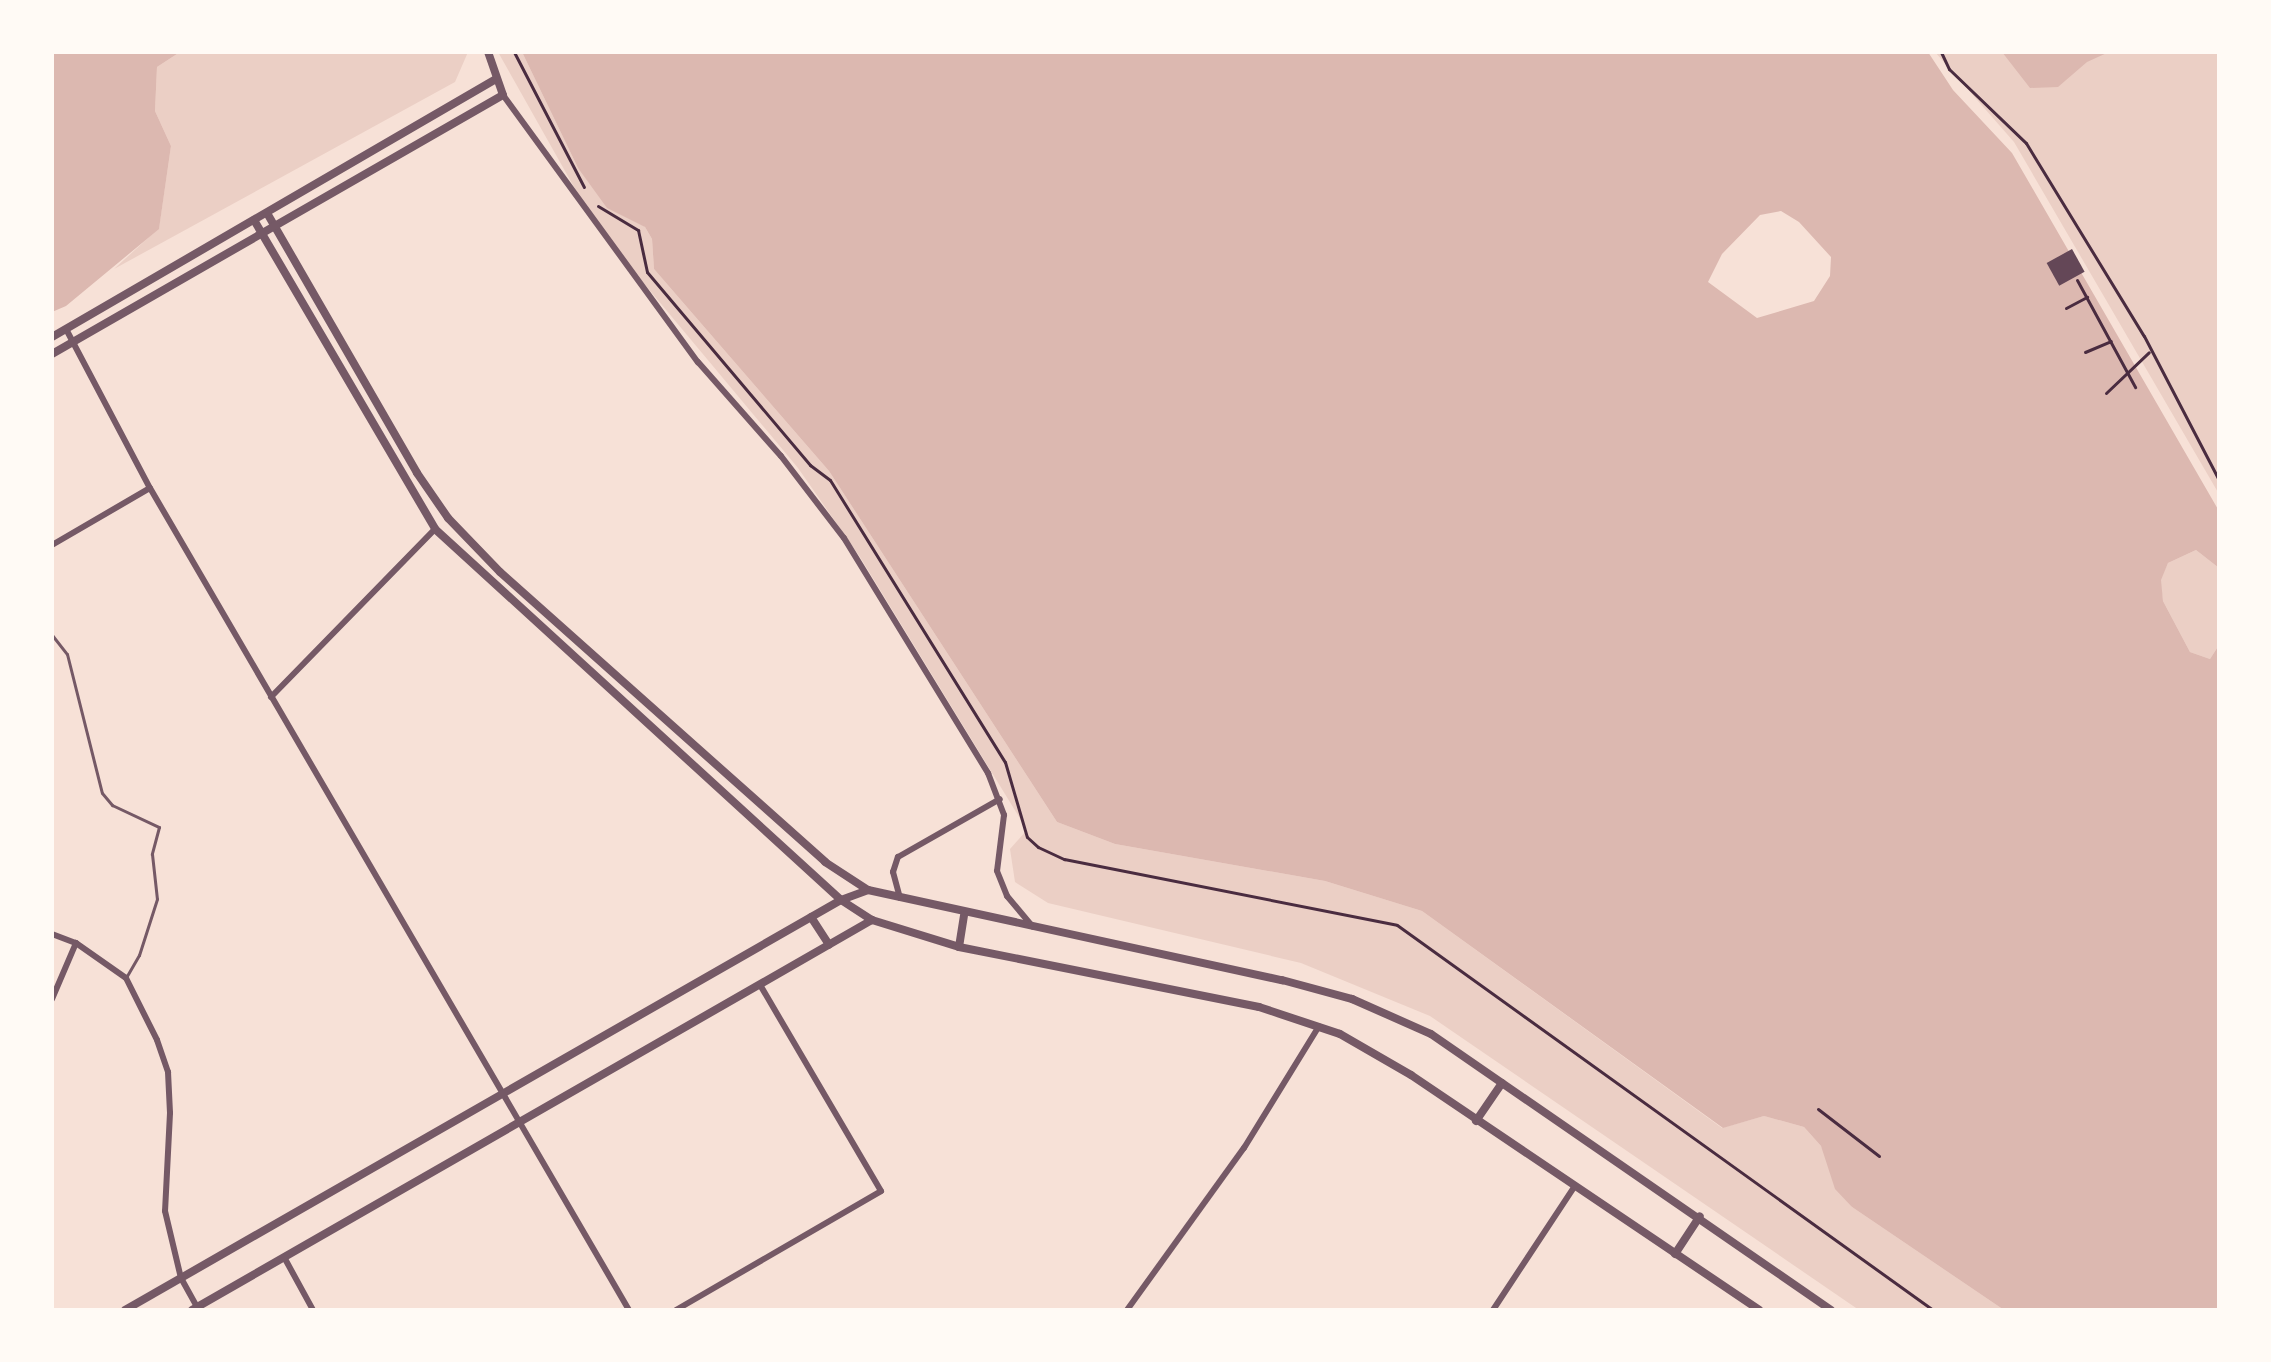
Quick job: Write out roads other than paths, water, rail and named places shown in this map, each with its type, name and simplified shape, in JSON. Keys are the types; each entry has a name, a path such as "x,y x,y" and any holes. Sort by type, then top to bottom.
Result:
{"street":[{"path":"488,52 503,95 698,362 781,456 844,538 1000,799 1004,815 997,871 1007,896 1037,930"},
{"path":"52,337 496,79"},
{"path":"52,354 503,95"},
{"path":"267,213 448,518 500,572 815,852 868,890 964,915 1352,999 1431,1034 1700,1216 1831,1310"},
{"path":"254,220 435,529 841,900 872,920 959,947 1141,981 1319,1026 1411,1075 1759,1310"},
{"path":"66,329 150,488 629,1310"},
{"path":"52,545 150,488"},
{"path":"271,697 448,518"},
{"path":"900,898 893,872 898,857 1000,799"},
{"path":"125,1310 841,900 868,890"},
{"path":"959,947 964,915"},
{"path":"811,917 829,945"},
{"path":"52,934 76,943 126,978 168,1072 165,1211 181,1278 195,1308 872,920"},
{"path":"52,999 76,943"},
{"path":"676,1310 881,1191 760,985"},
{"path":"1127,1310 1244,1148 1319,1026"},
{"path":"1476,1121 1502,1083"},
{"path":"1493,1310 1574,1187"},
{"path":"1675,1254 1700,1216"},
{"path":"284,1257 313,1310"}],"lane":[{"path":"52,635 67,654 102,793 112,805 159,827 152,854 157,899 139,955 126,978"}]}
